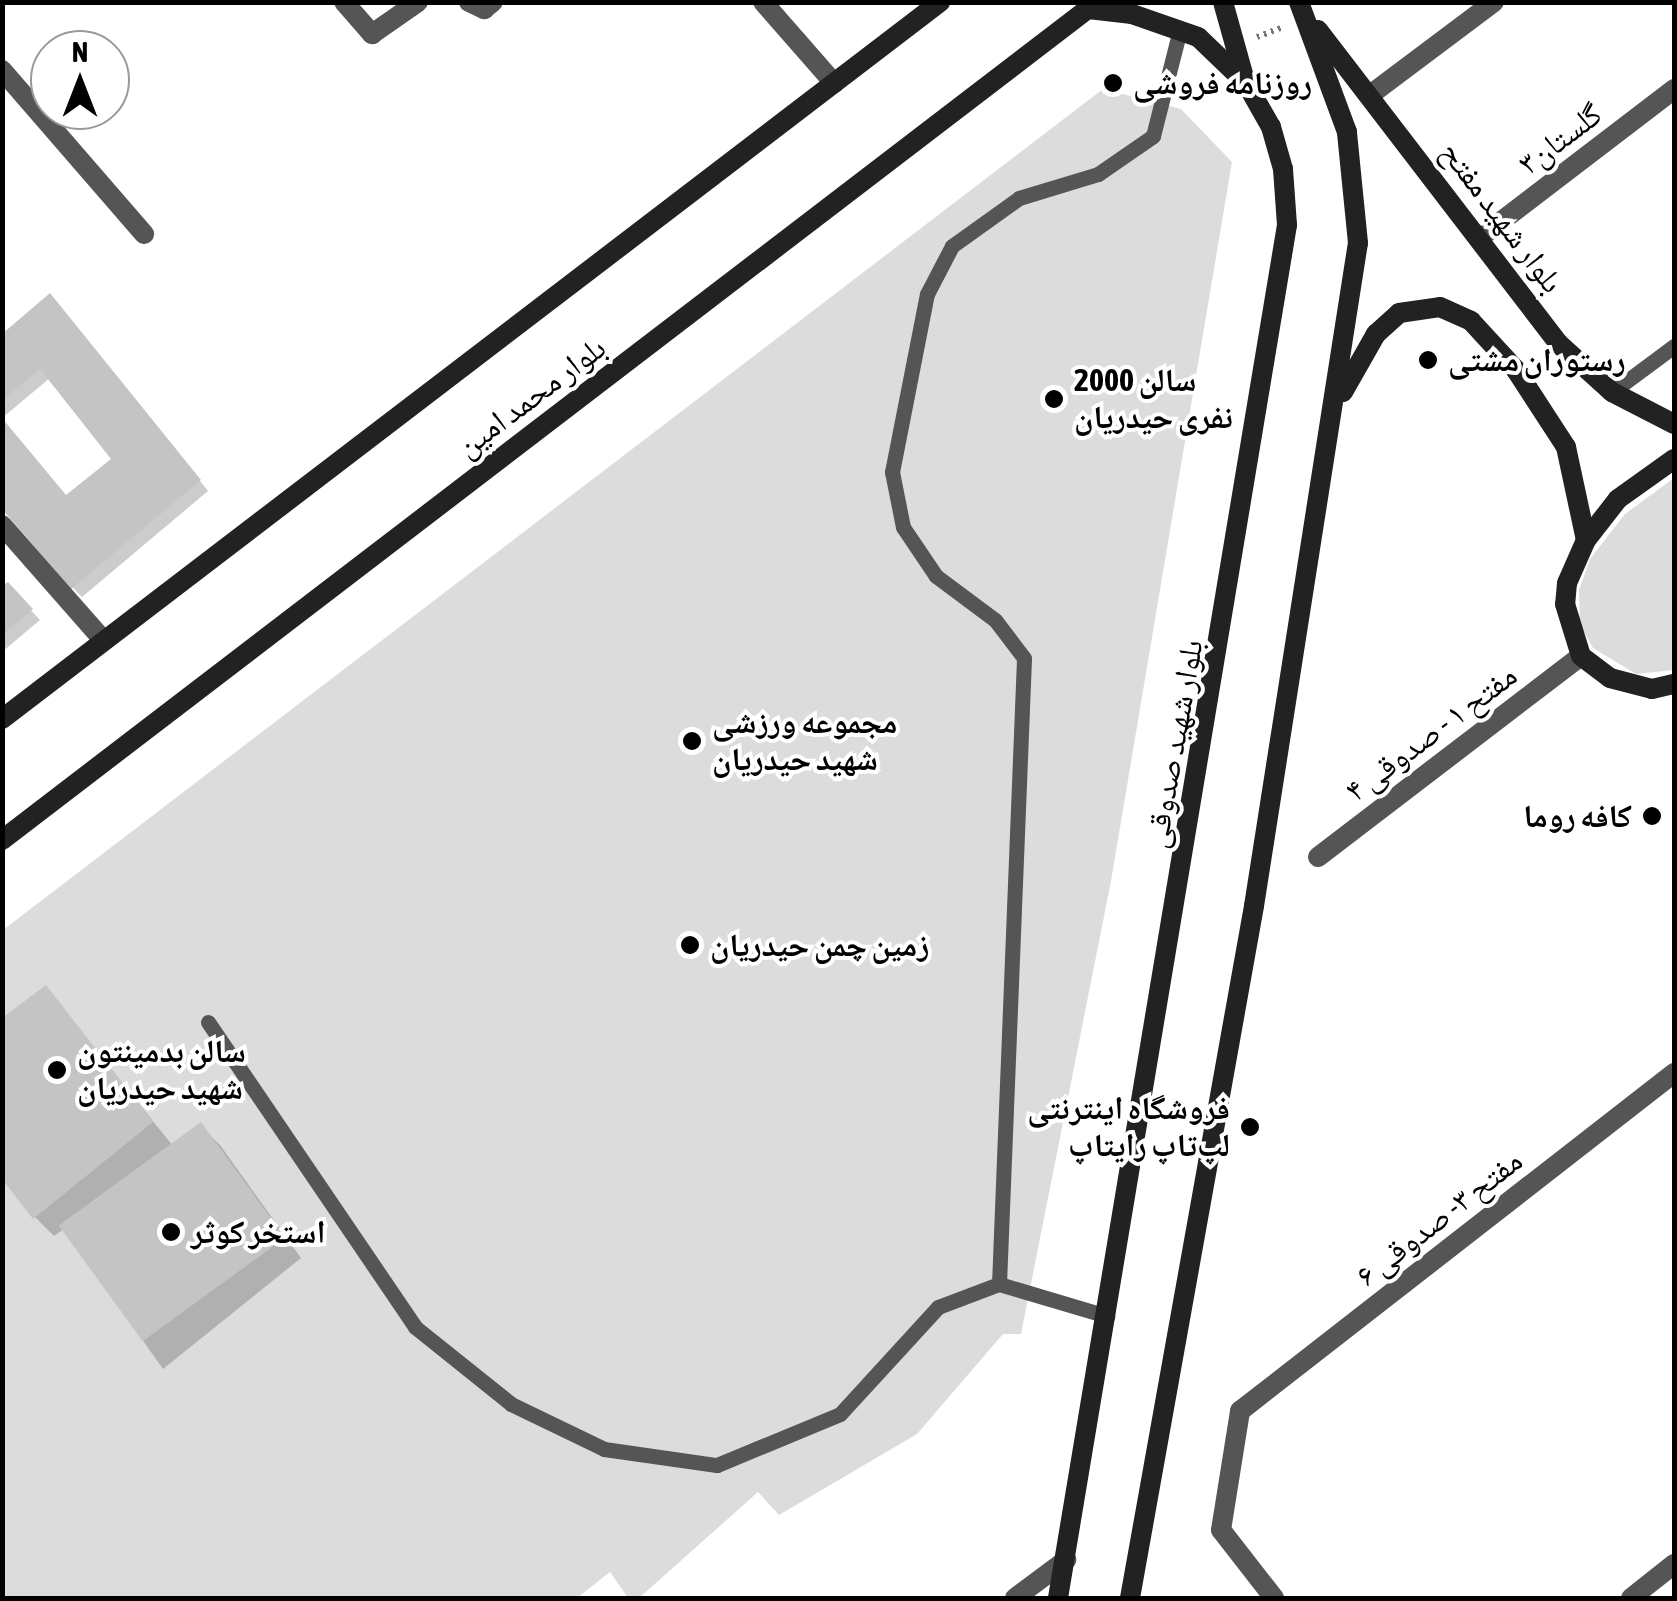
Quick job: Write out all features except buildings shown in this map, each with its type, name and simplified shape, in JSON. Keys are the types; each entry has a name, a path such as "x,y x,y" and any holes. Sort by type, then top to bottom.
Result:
{"main road":[{"name":"بلوار محمد امین","path":"2,719 940,2"},
{"path":"1209,2 1246,83"},
{"path":"1224,2 1233,48"},
{"name":"بلوار محمد امین","path":"2,840 1093,6"},
{"name":"بلوار شهید صدوقی","path":"1058,1598 1287,225 1284,169 1271,127 1246,83 1198,37 1093,6"},
{"path":"1130,1598 1337,402 1358,244 1357,185 1348,132 1303,10"},
{"name":"بلوار شهید مفتح","path":"1303,10 1482,236 1558,343 1612,392 1674,424"},
{"path":"1337,402 1376,334 1399,312 1440,307 1470,321 1516,370 1566,447 1586,540"},
{"path":"1674,459 1618,499 1586,540 1565,604 1581,656 1630,686 1674,684"}],"street":[{"path":"344,2 372,34 418,2"},
{"path":"469,2 484,9 493,2"},
{"path":"762,2 834,83"},
{"path":"1370,95 1494,2"},
{"path":"2,70 144,234"},
{"name":"گلستان۳","path":"1482,236 1674,89"},
{"path":"2,525 104,641"},
{"name":"مفتح ۱ - صدوقی ۴","path":"1318,857 1581,656"},
{"name":"مفتح ۳- صدوقی ۶","path":"1274,1598 1221,1530 1240,1411 1674,1074"},
{"path":"1015,1598 1066,1560"},
{"path":"1632,1598 1674,1564"}],"lane":[{"path":"999,1284 1024,658 995,620 936,576 903,527 892,472 927,294 952,246 1018,198 1098,174 1154,136 1180,29"},
{"path":"1612,392 1674,346"},
{"path":"208,1022 415,1327 512,1404 604,1449 717,1465 840,1414 938,1307 999,1284 1107,1316"}],"path":[{"path":"1233,48 1303,10"}],"shaded area":[{"name":"مجموعه ورزشی شهید حیدریان","path":"1103,89 1181,109 1232,162 1111,881 1021,1334 1003,1334 917,1434 779,1515 758,1492 639,1598 628,1598 610,1572 577,1598 3,1598 3,930"},
{"path":"1674,478 1674,670 1636,674 1593,648 1580,624 1579,590 1590,559 1625,514"}],"place":[{"name":"روزنامه فروشی","path":"1113,83"},
{"name":"رستوران مشتی","path":"1428,360"},
{"name":"سالن 2000 نفری حیدریان","path":"1054,399"},
{"name":"مجموعه ورزشی شهید حیدریان","path":"692,741"},
{"name":"کافه روما","path":"1652,816"},
{"name":"زمین چمن حیدریان","path":"690,945"},
{"name":"سالن بدمینتون شهید حیدریان","path":"57,1070"},
{"name":"فروشگاه اینترنتی لپ‌تاپ رایتاپ","path":"1250,1127"},
{"name":"استخر کوثر","path":"171,1232"}]}
